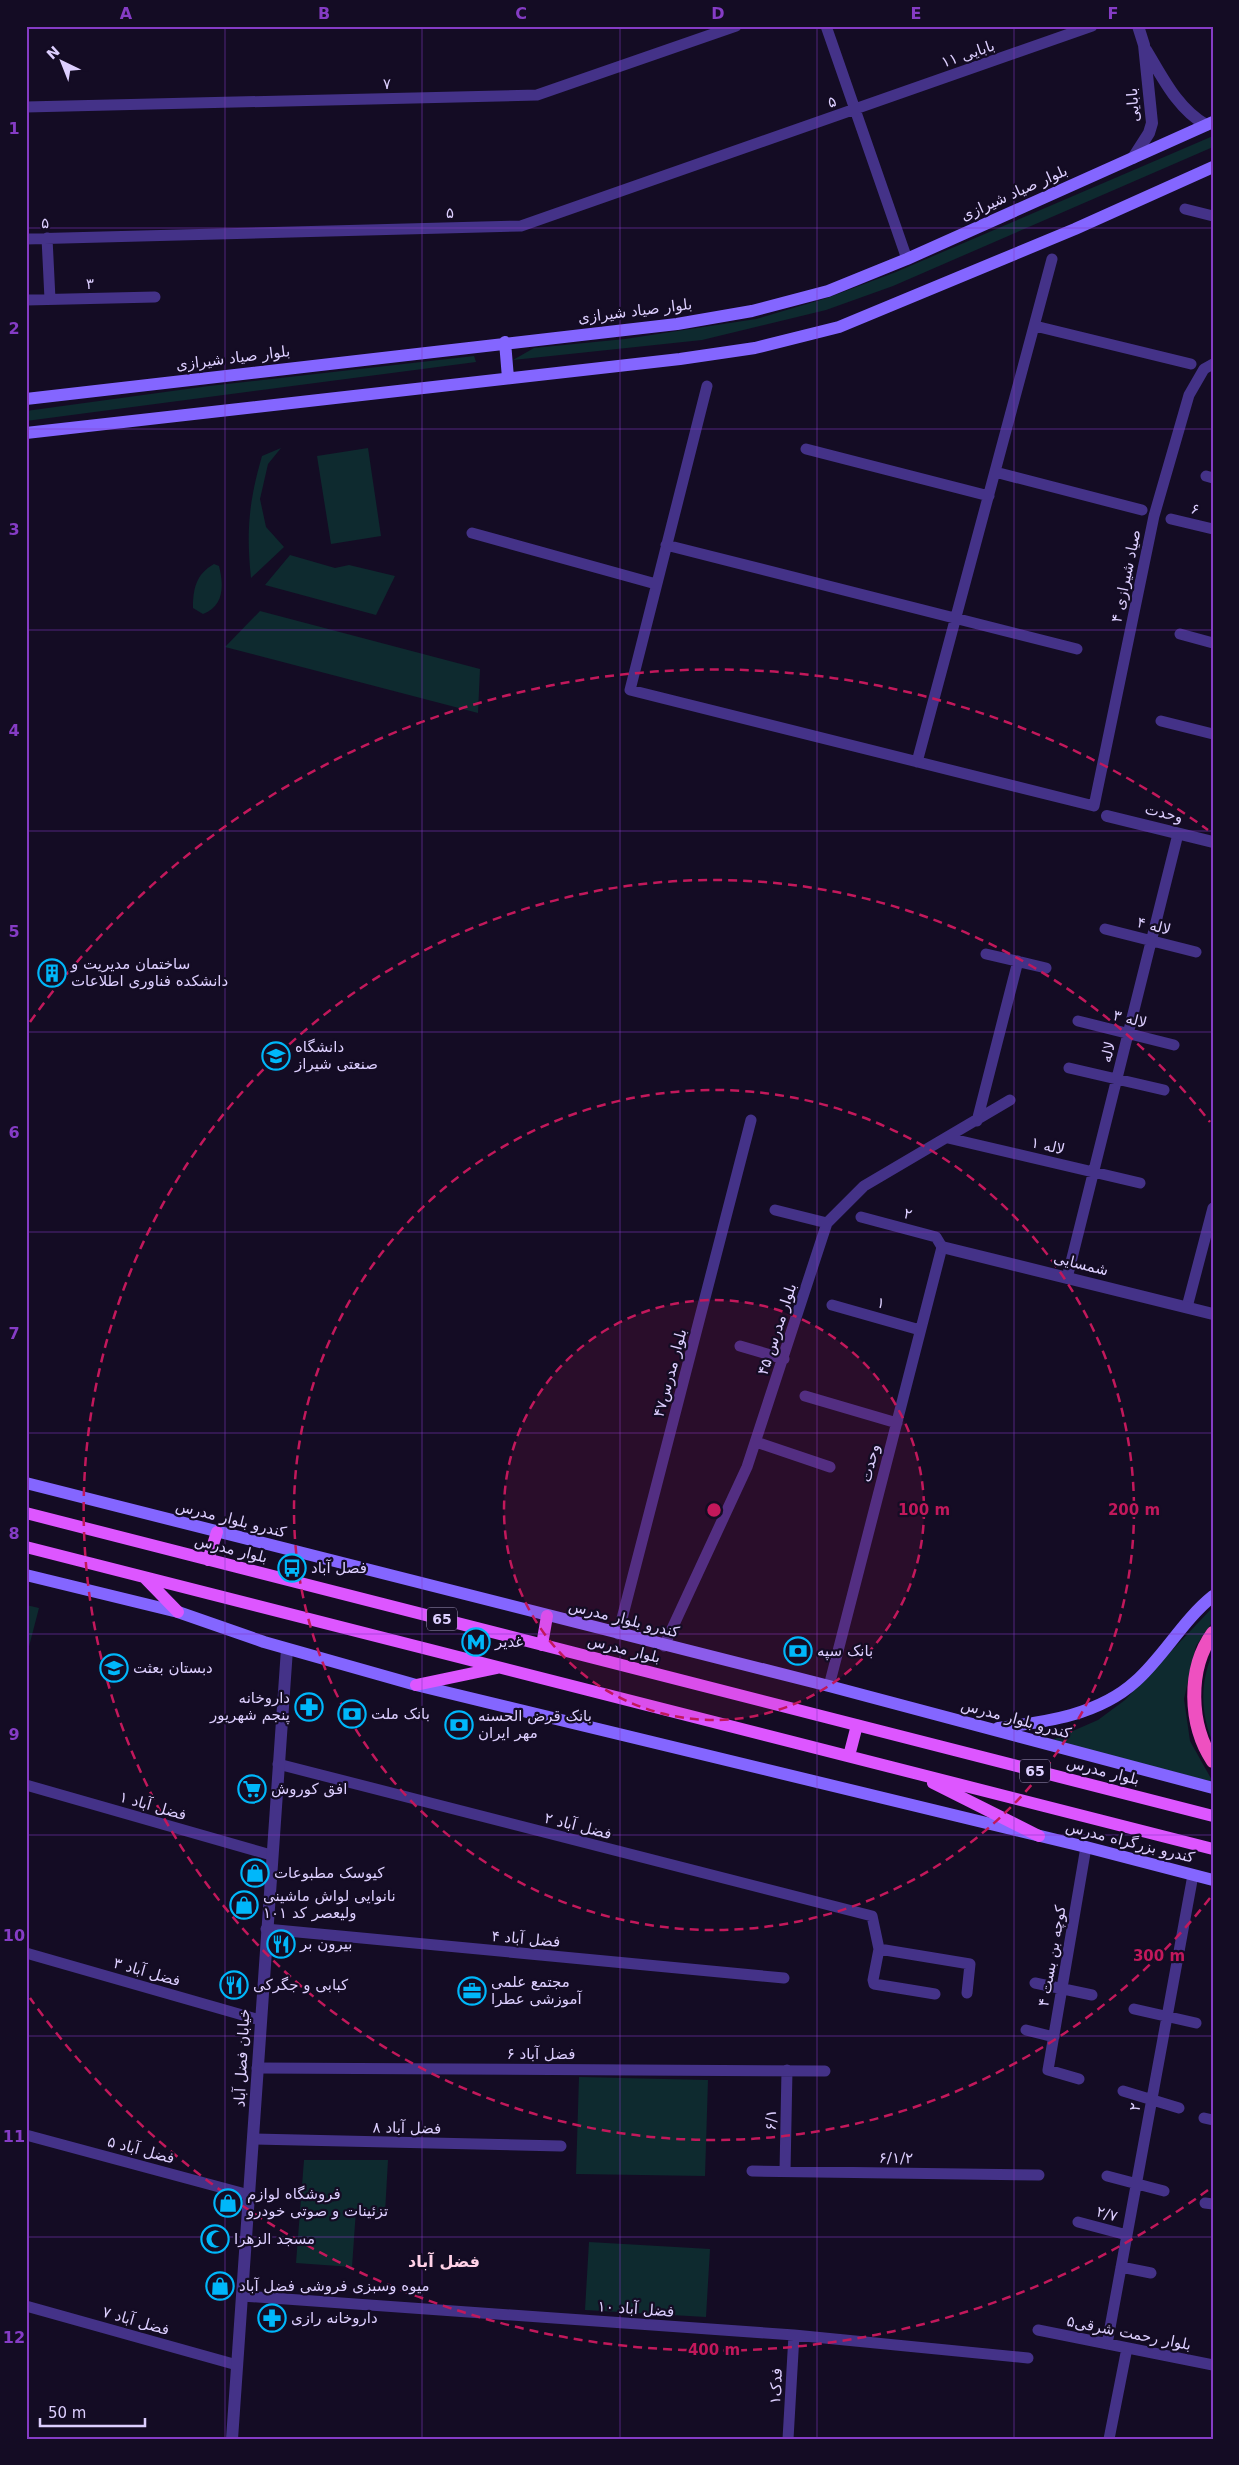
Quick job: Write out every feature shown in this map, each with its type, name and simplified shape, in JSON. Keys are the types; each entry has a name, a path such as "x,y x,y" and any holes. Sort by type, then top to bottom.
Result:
{"highway":[{"path":"1213,1633 1201,1652 1194,1685 1198,1728 1213,1761"}],"main road":[{"name":"بلوار صیاد شیرازی","path":"26,399 505,342 677,324 752,311 828,292 907,259 1209,123"},
{"path":"26,433 736,351 839,327 1075,229 1213,167"},
{"path":"505,342 508,378"},
{"name":"کندرو بلوار مدرس","path":"26,1483 664,1646 830,1686 1213,1788"},
{"name":"بلوار مدرس","path":"26,1513 1213,1816"},
{"path":"208,1560 218,1532"},
{"name":"65","path":"26,1547 1213,1849"},
{"path":"26,1575 178,1612 287,1649 416,1685 1039,1836"},
{"path":"146,1578 178,1612"},
{"path":"990,1729 1054,1721 1086,1710 1118,1694 1136,1681 1213,1596"},
{"path":"542,1645 548,1616"},
{"path":"416,1685 501,1668"},
{"path":"849,1756 857,1725"},
{"path":"910,1772 1039,1836"},
{"name":"کندرو بزرگراه مدرس","path":"1039,1836 1213,1880"}],"street":[{"name":"۷","path":"26,107 537,95 736,26"},
{"path":"826,26 907,259"},
{"name":"بابایی ۱۱","path":"855,110 1092,26"},
{"name":"بابایی","path":"1133,158 1149,134 1152,123 1144,45 1138,26"},
{"name":"بابایی","path":"1144,45 1183,107 1209,123"},
{"name":"۵","path":"26,239 521,226 855,110"},
{"path":"1185,209 1213,216"},
{"path":"47,238 50,300"},
{"path":"706,386 630,690 917,762 1052,259"},
{"name":"۳","path":"26,300 155,297"},
{"path":"1035,326 1191,364"},
{"name":"صیاد شیرازی ۴","path":"917,762 1094,806 1154,516 1190,395 1204,369 1213,364"},
{"path":"806,449 989,496"},
{"path":"995,472 1142,510"},
{"name":"۶","path":"1171,519 1213,529"},
{"path":"472,533 656,584"},
{"path":"666,545 1078,650"},
{"path":"1180,634 1213,643"},
{"path":"1161,721 1213,734"},
{"name":"وحدت","path":"1107,816 1213,842"},
{"name":"لاله","path":"1068,1278 1178,834"},
{"name":"لاله ۴","path":"1105,929 1196,952"},
{"path":"986,954 1046,968"},
{"path":"977,1120 1018,961"},
{"name":"لاله ۳","path":"1078,1021 1174,1045"},
{"path":"1069,1068 1164,1090"},
{"name":"۴۵ بلوار مدرس","path":"664,1646 747,1466 784,1359 827,1223 864,1186 1010,1100"},
{"name":"بلوار مدرس۴۷","path":"618,1634 751,1120"},
{"name":"لاله ۱","path":"948,1138 1140,1184"},
{"path":"1187,1307 1213,1208"},
{"path":"775,1210 827,1223"},
{"name":"۲","path":"862,1217 936,1238 942,1247"},
{"name":"وحدت","path":"830,1686 942,1247"},
{"name":"شمسایی","path":"942,1247 1213,1314"},
{"name":"۱","path":"832,1305 920,1330"},
{"path":"740,1346 784,1359"},
{"path":"805,1396 897,1423"},
{"path":"756,1442 830,1467"},
{"name":"خیابان فضل آباد","path":"232,2439 254,2139 271,1855 287,1649"},
{"name":"فضل آباد ۲","path":"278,1764 872,1916 879,1949"},
{"name":"فضل آباد ۱","path":"26,1785 271,1855"},
{"name":"کوچه بن بست ۴","path":"1079,2079 1048,2070 1086,1847"},
{"name":"۲","path":"1107,2344 1193,1875"},
{"name":"فضل آباد ۴","path":"266,1930 784,1978"},
{"path":"935,1994 874,1984 873,1980 879,1949 970,1964 967,1993"},
{"name":"فضل آباد ۳","path":"26,1953 260,2020"},
{"path":"1035,1983 1092,1996"},
{"path":"1134,2009 1196,2023"},
{"path":"1026,2030 1054,2038"},
{"name":"فضل آباد ۶","path":"257,2068 825,2071"},
{"name":"۶/۱","path":"785,2171 787,2070"},
{"path":"1123,2091 1179,2108"},
{"name":"فضل آباد ۵","path":"26,2135 249,2195"},
{"name":"فضل آباد ۸","path":"254,2139 560,2146"},
{"name":"۶/۱/۲","path":"752,2170 1039,2175"},
{"path":"1107,2176 1164,2191"},
{"name":"۲/۷","path":"1078,2222 1127,2235"},
{"path":"1121,2266 1151,2273"},
{"name":"فضل آباد ۱۰","path":"242,2296 794,2335 1028,2358"},
{"name":"فضل آباد ۷","path":"26,2306 237,2365"},
{"name":"۵بلوار رحمت شرقی","path":"1038,2330 1213,2366"},
{"name":"فدک۱","path":"788,2439 794,2335"},
{"path":"1109,2439 1127,2348"}],"green space":[{"path":"1213,136 1213,147 893,286 826,310 702,340 513,360 534,348 625,339 756,319 827,298 896,272"},
{"path":"474,356 476,362 26,421 26,411 209,386"},
{"path":"281,448 268,464 260,499 266,527 284,547 251,578 249,531 251,502 262,456"},
{"path":"368,448 381,536 331,544 317,456"},
{"path":"290,555 335,568 349,565 395,576 376,615 265,585"},
{"path":"214,564 219,566 222,581 221,594 215,606 203,614 193,608 195,588 199,577"},
{"path":"260,611 480,669 478,713 225,647"},
{"path":"26,1605 39,1608 26,1658"},
{"path":"1213,1607 1213,1621 1196,1646 1184,1699 1190,1741 1213,1782 1052,1740 1098,1720 1125,1700"},
{"path":"1213,1652 1213,1743 1206,1720 1203,1698 1206,1675"},
{"path":"579,2077 708,2080 705,2176 576,2174"},
{"path":"304,2160 388,2160 385,2213 356,2210 352,2267 296,2263"},
{"path":"589,2242 710,2249 706,2317 585,2310"}],"place":[{"name":"ساختمان مدیریت و دانشکده فناوری اطلاعات","path":"52,973"},
{"name":"دانشگاه صنعتی شیراز","path":"276,1056"},
{"name":"فصل آباد","path":"292,1568"},
{"name":"غدیر","path":"476,1642"},
{"name":"بانک سپه","path":"798,1651"},
{"name":"دبستان بعثت","path":"114,1668"},
{"name":"داروخانه پنجم شهریور","path":"309,1707"},
{"name":"بانک ملت","path":"352,1714"},
{"name":"بانک قرض الحسنه مهر ایران","path":"459,1725"},
{"name":"افق کوروش","path":"252,1789"},
{"name":"کیوسک مطبوعات","path":"255,1873"},
{"name":"نانوایی لواش ماشینی ولیعصر کد ۱۰۱","path":"244,1905"},
{"name":"بیرون بر","path":"281,1944"},
{"name":"کبابی و جگرکی","path":"234,1985"},
{"name":"مجتمع علمی آموزشی عطرا","path":"472,1991"},
{"name":"فروشگاه لوازم تزئینات و صوتی خودرو","path":"228,2203"},
{"name":"مسجد الزهرا","path":"215,2239"},
{"name":"میوه وسبزی فروشی فضل آباد","path":"220,2286"},
{"name":"داروخانه رازی","path":"272,2318"}],"district":[{"name":"فضل آباد","path":"444,2261"}]}
